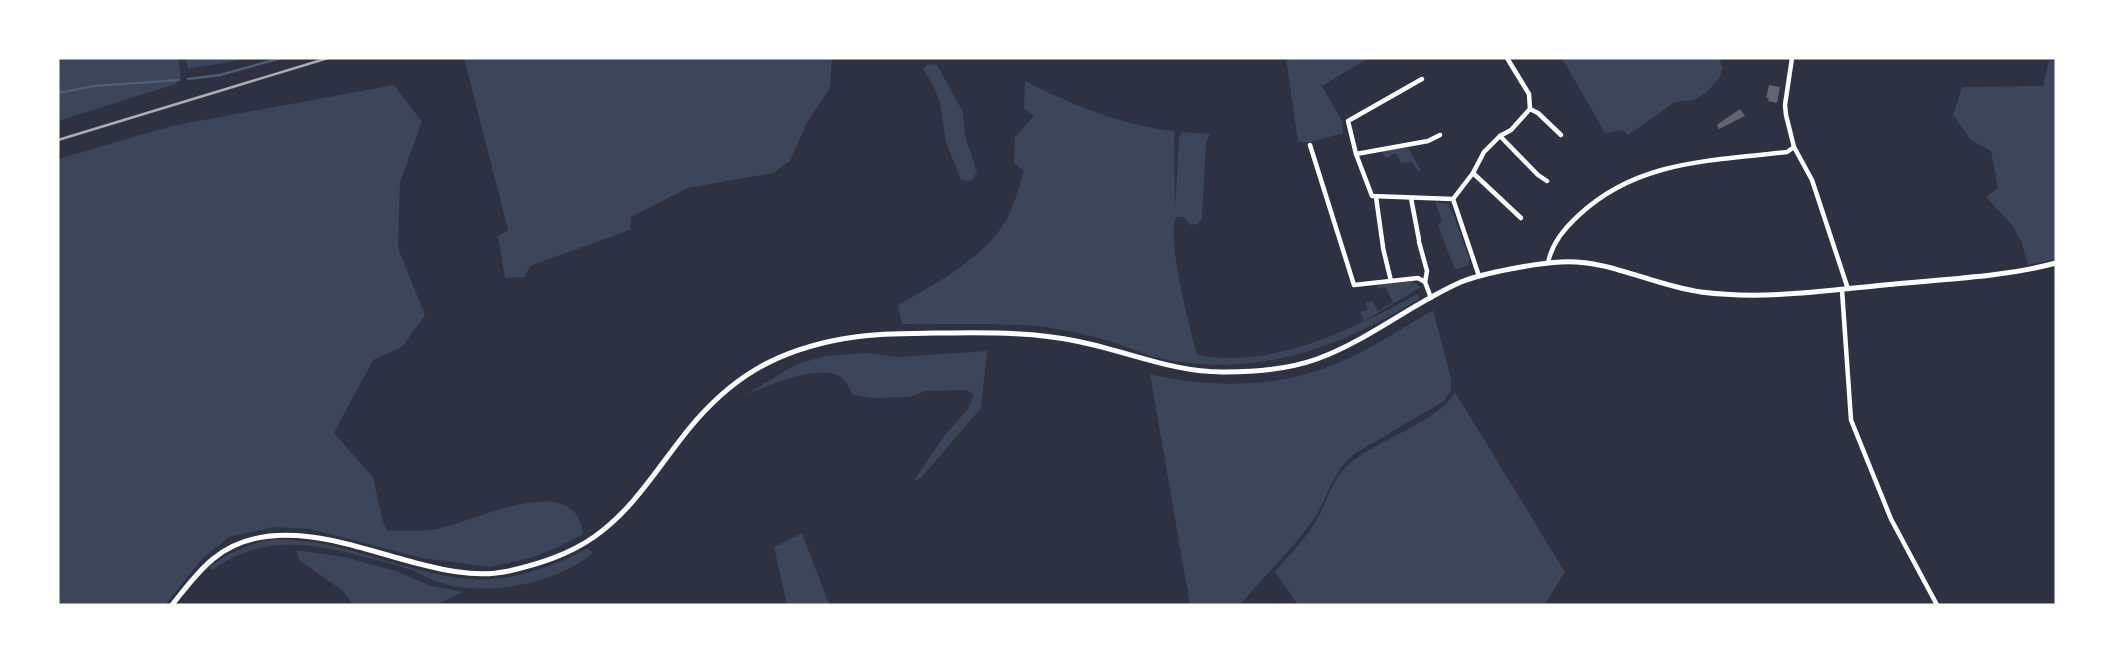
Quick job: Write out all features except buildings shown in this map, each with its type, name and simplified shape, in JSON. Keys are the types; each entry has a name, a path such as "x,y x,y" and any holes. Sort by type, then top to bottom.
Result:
{"street":[{"path":"1452,199 1473,173 1484,152 1500,136 1511,130 1530,109 1529,94 1507,58"},
{"path":"1791,58 1785,104 1794,147 1812,180 1845,290 1851,420 1891,519 1937,605"},
{"path":"1422,79 1348,121 1356,154 1368,192 1376,197 1452,199"},
{"path":"1530,109 1561,135"},
{"path":"1356,154 1428,141 1440,135"},
{"path":"1500,136 1547,181"},
{"path":"1310,145 1354,285 1418,278 1424,282 1431,298"},
{"path":"1548,264 1553,244 1573,220 1595,199 1610,190 1666,168 1709,159 1787,152 1794,147"},
{"path":"1473,173 1521,218"},
{"path":"1376,197 1391,281"},
{"path":"1411,198 1427,271 1424,282"},
{"path":"1452,199 1479,276"},
{"path":"172,605 195,577 224,551 244,542 279,534 339,542 465,574 495,574 555,558 596,536 626,510 688,429 718,396 754,369 782,354 812,345 885,334 1017,332 1077,341 1186,369 1231,372 1275,368 1319,358 1352,345 1464,281 1564,261 1604,266 1674,288 1706,293 1764,295 1944,281 2056,263"}],"shaded area":[{"path":"58,58 178,58 181,77 176,84 58,121"},
{"path":"185,58 252,58 188,69"},
{"path":"464,58 832,58 830,88 806,124 790,161 773,173 688,188 631,217 630,230 530,266 525,277 505,278 498,236 508,230"},
{"path":"1286,58 1369,58 1322,86 1342,121 1343,133 1311,142 1298,142"},
{"path":"1562,58 1727,58 1720,61 1723,68 1719,78 1707,92 1694,100 1675,102 1628,135 1623,130 1605,133"},
{"path":"2056,60 2056,259 2028,265 2021,241 2012,225 1986,197 1998,188 1991,151 1971,140 1953,115 1962,87 2043,86 2049,61"},
{"path":"928,64 937,65 963,112 965,136 977,172 971,181 961,180 946,142 940,104 923,69"},
{"path":"1025,81 1097,113 1174,131 1175,210 1179,137 1182,132 1210,134 1206,142 1202,218 1198,224 1190,225 1184,217 1176,217 1174,228 1176,263 1197,355 1226,358 1284,351 1339,332 1418,294 1419,299 1330,344 1268,361 1236,364 1168,360 1102,339 1045,327 902,324 898,305 944,278 974,256 988,244 1008,217 1024,171 1014,163 1015,137 1034,116 1024,109"},
{"path":"394,85 422,122 400,182 398,248 425,315 402,347 373,360 334,433 373,477 383,522 388,531 437,529 497,510 543,502 563,504 576,515 583,534 534,557 490,567 422,558 310,529 274,527 229,537 202,559 165,605 58,605 58,159 171,126"},
{"path":"1407,146 1421,170 1418,171 1412,162 1401,163 1396,153 1386,158 1382,151"},
{"path":"1435,202 1448,204 1453,213 1469,265 1455,270 1438,225 1442,222"},
{"path":"1412,281 1421,287 1364,321 1360,312 1368,310 1365,303 1372,301 1378,311 1393,302 1385,287 1377,289 1378,285"},
{"path":"1433,310 1451,378 1451,390 1444,401 1354,454 1346,462 1311,523 1240,605 1190,605 1150,374 1194,382 1241,384 1287,379 1343,360"},
{"path":"987,351 981,408 920,479 914,480 945,435 968,409 974,395 967,390 926,391 909,397 874,398 853,395 841,377 820,373 793,377 745,395 797,364 826,356 866,353 898,357"},
{"path":"1455,392 1565,572 1544,605 1298,605 1275,572 1312,528 1342,471 1374,447 1435,413"},
{"path":"802,533 831,605 787,605 774,547"},
{"path":"276,539 324,544 415,569 470,579 516,576 546,567 588,548 593,553 578,564 541,580 480,589 441,583 393,564 303,545 266,547 230,559 213,570 209,567 241,549"},
{"path":"296,550 345,557 396,571 431,586 463,592 435,605 353,605 342,590 300,561"}],"waterway":[{"path":"188,79 220,75 281,58"},
{"path":"58,93 94,86 179,80"}],"railway":[{"path":"58,140 328,58"}]}
